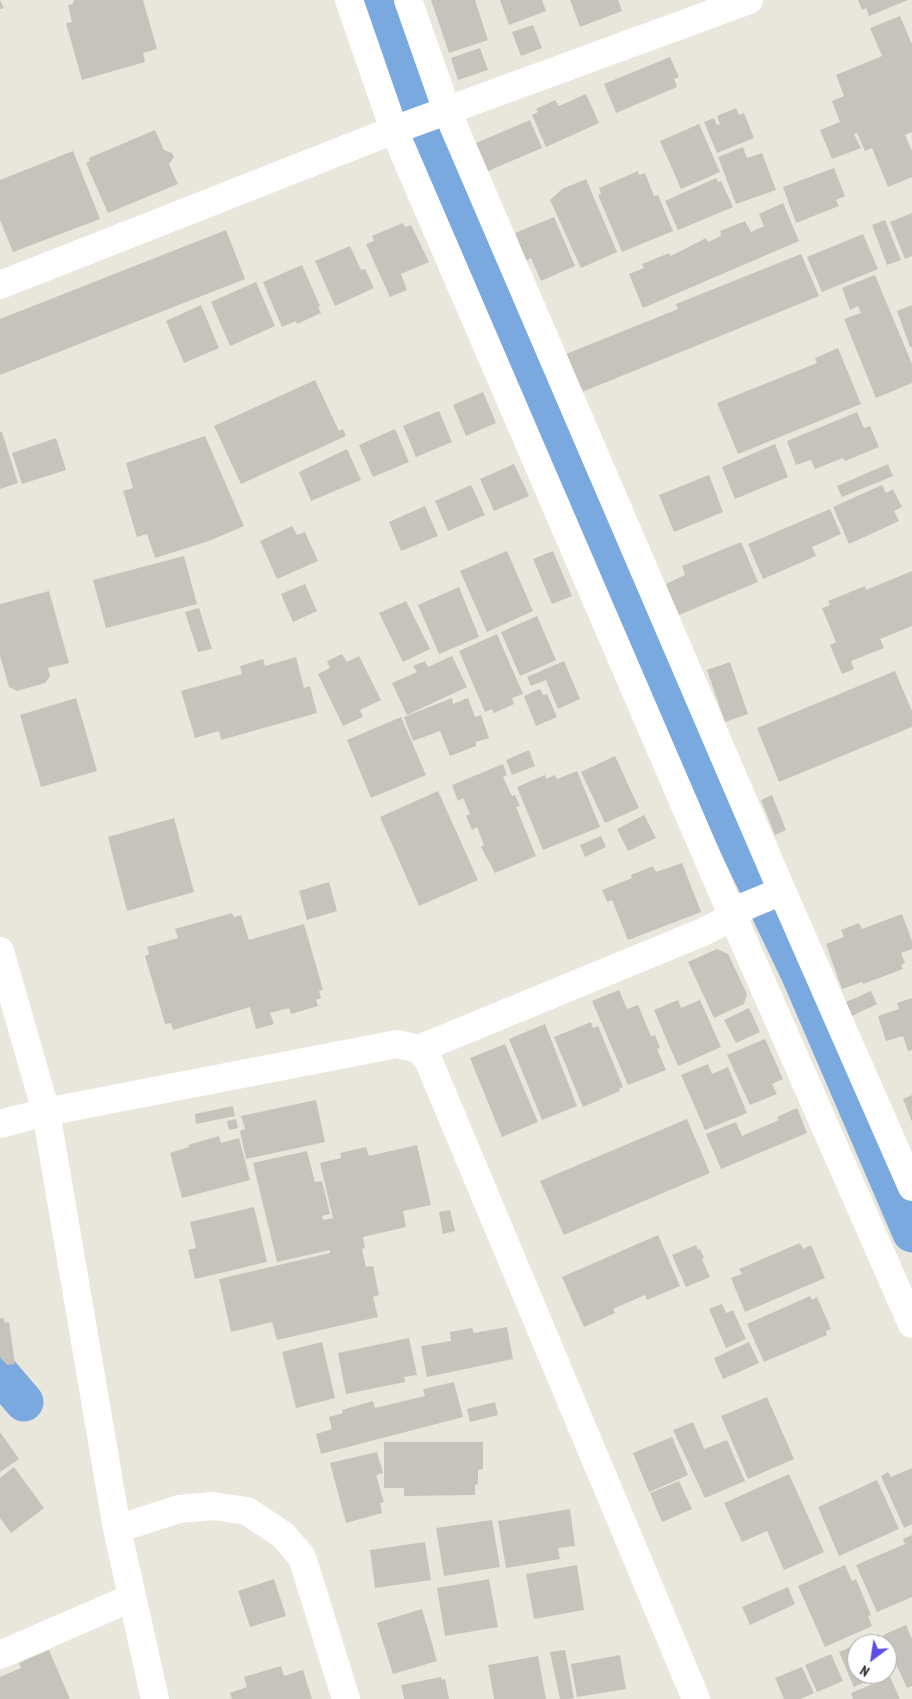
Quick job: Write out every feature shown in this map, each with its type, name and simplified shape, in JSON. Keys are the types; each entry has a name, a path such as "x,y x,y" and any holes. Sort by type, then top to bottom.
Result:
{"street":[{"path":"349,0 740,911 912,1324"},
{"path":"408,0 443,113 777,893 912,1187"},
{"path":"0,285 402,127 749,0"},
{"path":"418,1049 703,932 777,893"},
{"path":"0,951 46,1112 117,1529 155,1699"},
{"path":"0,1124 46,1112 398,1044 418,1049 429,1062 696,1699"},
{"path":"117,1529 179,1509 213,1506 247,1512 283,1535 302,1557 346,1699"},
{"path":"0,1655 131,1598"}],"building":[{"path":"0,0 4,8 0,9"},
{"path":"143,0 157,49 143,53 145,62 82,80 66,23 72,22 68,5 73,4 73,1"},
{"path":"431,0 475,0 488,40 449,53"},
{"path":"500,0 542,0 546,11 509,25"},
{"path":"570,0 618,0 622,11 580,27"},
{"path":"858,0 908,0 869,16 866,8 862,10"},
{"path":"900,16 912,44 912,132 905,135 912,151 912,177 888,187 872,148 865,151 857,133 854,134 861,148 832,159 820,130 840,122 832,101 844,96 836,75 882,56 870,28"},
{"path":"533,25 542,48 521,56 512,32"},
{"path":"480,48 488,70 458,80 451,58"},
{"path":"670,57 679,77 674,79 677,87 616,113 604,84"},
{"path":"586,94 599,123 546,147 532,115 538,112 536,109 555,100 559,106"},
{"path":"736,108 739,115 744,113 754,138 717,153 704,122 714,118 717,125 720,124 717,116"},
{"path":"530,120 542,148 488,171 476,143"},
{"path":"699,124 720,172 681,189 660,141"},
{"path":"155,130 164,150 172,153 174,157 169,164 178,184 108,213 86,163 90,161 89,158"},
{"path":"743,147 747,158 762,153 776,190 736,204 718,157"},
{"path":"73,151 100,219 13,252 0,220 0,180"},
{"path":"834,168 845,196 836,200 839,206 796,223 783,187"},
{"path":"638,171 639,175 645,173 654,196 658,195 673,231 622,252 598,195 601,194 599,188"},
{"path":"716,178 718,182 721,181 733,207 678,230 665,201"},
{"path":"586,179 617,252 581,268 550,200 562,189"},
{"path":"783,203 799,241 643,308 629,274 644,268 642,264 669,253 671,256 706,238 708,242 721,236 720,231 745,221 751,232 764,226 759,214"},
{"path":"912,213 912,256 905,259 890,222"},
{"path":"554,217 575,266 541,281 531,258 526,261 515,233"},
{"path":"885,220 901,260 887,265 872,225"},
{"path":"403,223 405,227 411,225 429,262 401,274 407,290 390,297 366,244 374,241 372,236"},
{"path":"226,230 245,279 0,375 0,319"},
{"path":"863,234 878,269 822,292 807,257"},
{"path":"350,246 361,270 365,269 374,288 335,306 315,261"},
{"path":"801,254 819,296 582,392 566,354 678,309 676,304"},
{"path":"302,265 320,306 318,307 321,313 297,324 296,321 282,327 263,282"},
{"path":"875,275 912,364 912,383 876,398 844,319 861,313 858,306 850,310 842,288"},
{"path":"256,282 275,326 230,346 211,302"},
{"path":"201,305 219,348 184,363 166,321"},
{"path":"912,305 912,347 910,347 897,311"},
{"path":"838,348 861,404 738,454 717,403 817,363 815,358"},
{"path":"315,380 339,431 343,429 346,436 241,484 214,426"},
{"path":"483,392 496,423 466,436 453,405"},
{"path":"439,411 452,442 416,457 403,426"},
{"path":"857,412 864,428 870,426 879,447 845,461 843,458 815,469 811,460 796,465 787,441"},
{"path":"395,429 409,462 373,477 359,445"},
{"path":"0,432 2,432 18,483 0,489"},
{"path":"205,436 244,526 209,541 155,558 147,534 137,537 123,491 133,488 126,463"},
{"path":"56,438 66,470 22,484 12,453"},
{"path":"775,444 788,477 735,499 722,467"},
{"path":"347,449 361,480 311,501 299,472"},
{"path":"514,464 529,496 494,511 480,479"},
{"path":"888,464 893,476 842,497 837,486"},
{"path":"709,475 723,512 674,532 659,495"},
{"path":"471,485 485,515 448,531 435,501"},
{"path":"882,485 886,493 893,489 902,507 894,511 899,521 849,544 833,507"},
{"path":"425,506 438,536 401,551 389,522"},
{"path":"830,509 841,534 812,547 816,556 763,579 748,544"},
{"path":"292,526 297,535 305,532 318,561 277,579 260,541"},
{"path":"741,542 758,582 679,615 666,584 685,575 682,566"},
{"path":"507,551 533,611 487,632 460,571"},
{"path":"553,551 572,596 552,604 533,559"},
{"path":"184,556 197,604 106,628 93,580"},
{"path":"912,571 912,626 880,639 884,648 851,661 854,669 842,674 830,645 836,642 822,608 830,605 828,601 865,586 866,590"},
{"path":"305,584 317,611 293,622 281,594"},
{"path":"459,587 479,637 439,654 418,605"},
{"path":"49,591 69,663 48,668 50,676 45,683 17,691 9,687 0,656 0,604"},
{"path":"406,601 430,649 403,662 379,613"},
{"path":"199,608 212,649 198,652 185,612"},
{"path":"537,616 556,660 520,676 501,632"},
{"path":"497,634 523,694 512,698 514,704 494,713 492,709 485,712 459,651"},
{"path":"342,654 347,662 359,656 381,700 360,710 363,717 343,726 318,674 330,668 327,661"},
{"path":"452,656 467,687 407,715 392,683 417,672 413,666 425,661 428,667"},
{"path":"296,657 304,688 310,686 317,713 221,740 219,731 195,738 181,691 242,674 240,666 263,659 265,666"},
{"path":"564,661 580,699 558,709 546,680 531,686 527,677"},
{"path":"730,662 748,714 725,722 707,670"},
{"path":"895,671 912,711 912,727 779,782 757,728"},
{"path":"540,689 543,695 547,694 557,717 536,726 524,696"},
{"path":"76,698 97,771 41,787 20,715"},
{"path":"452,698 453,704 468,698 475,717 481,715 489,738 476,742 476,746 450,756 440,731 413,741 404,717"},
{"path":"401,717 426,775 371,798 347,740"},
{"path":"529,750 535,766 512,775 506,760"},
{"path":"615,756 639,808 605,823 581,772"},
{"path":"503,764 507,775 503,777 512,796 515,795 520,806 516,807 536,856 495,873 481,847 484,845 477,827 472,830 466,816 470,814 463,798 458,801 452,785"},
{"path":"577,771 600,827 543,850 517,787 545,775 546,779 555,775 557,779"},
{"path":"438,791 478,880 419,906 380,817"},
{"path":"772,795 786,830 775,835 761,800"},
{"path":"644,815 656,838 628,851 617,829"},
{"path":"174,818 194,892 127,911 108,837"},
{"path":"601,836 606,847 585,857 580,845"},
{"path":"682,863 701,912 628,940 612,900 607,902 602,890 632,878 631,875 653,866 656,872"},
{"path":"329,882 337,911 307,920 299,891"},
{"path":"232,913 234,917 241,915 249,940 304,924 323,990 319,991 321,998 316,1000 318,1006 291,1014 289,1008 270,1013 274,1024 256,1029 250,1007 173,1030 171,1023 165,1024 145,956 149,954 147,947 178,938 175,929"},
{"path":"902,914 912,941 912,949 901,953 905,963 901,965 903,969 863,984 862,982 842,989 826,944 844,937 841,930 859,923 862,929"},
{"path":"717,949 728,954 747,994 744,1004 714,1018 688,962"},
{"path":"619,990 627,1009 638,1005 651,1036 655,1035 660,1048 657,1049 666,1070 628,1085 592,1001"},
{"path":"871,991 877,1004 852,1016 846,1002"},
{"path":"912,998 912,1050 908,1051 903,1036 886,1041 878,1016 899,1009 897,1003"},
{"path":"678,1000 681,1008 700,1000 721,1047 678,1066 654,1010"},
{"path":"749,1008 760,1032 736,1043 724,1020"},
{"path":"591,1022 593,1028 598,1026 623,1087 619,1089 620,1091 583,1107 554,1037"},
{"path":"545,1024 577,1106 542,1120 509,1039"},
{"path":"765,1039 783,1079 772,1084 777,1094 750,1105 727,1055"},
{"path":"505,1044 538,1122 502,1137 470,1058"},
{"path":"708,1064 712,1074 728,1067 747,1113 705,1130 681,1075"},
{"path":"912,1095 912,1122 903,1099"},
{"path":"316,1100 325,1142 246,1159 240,1131 245,1129 241,1116"},
{"path":"233,1106 235,1116 196,1124 195,1114"},
{"path":"797,1108 807,1133 721,1169 706,1134 736,1122 742,1136 779,1120 777,1117"},
{"path":"236,1119 238,1128 229,1130 227,1121"},
{"path":"687,1119 710,1173 564,1235 540,1181"},
{"path":"219,1136 221,1143 239,1138 250,1180 182,1198 170,1153 189,1147 188,1145"},
{"path":"417,1145 431,1205 403,1211 406,1227 363,1237 365,1248 362,1249 366,1267 373,1266 379,1295 373,1297 378,1317 277,1340 272,1322 231,1332 219,1279 330,1253 330,1250 277,1262 253,1163 307,1151 315,1182 322,1181 330,1214 322,1216 323,1220 333,1218 320,1163 341,1158 340,1153 366,1147 369,1156"},
{"path":"254,1207 267,1262 195,1279 188,1250 196,1248 190,1222"},
{"path":"450,1210 455,1231 443,1234 439,1212"},
{"path":"658,1235 680,1286 647,1300 645,1295 613,1309 615,1313 584,1327 562,1277"},
{"path":"800,1243 803,1249 811,1245 825,1278 745,1312 731,1278 742,1274 739,1269"},
{"path":"696,1245 704,1258 702,1259 710,1277 686,1287 672,1255"},
{"path":"810,1296 812,1300 817,1297 831,1329 826,1331 827,1335 764,1362 747,1324"},
{"path":"722,1304 726,1313 733,1310 746,1339 726,1348 709,1309"},
{"path":"3,1317 5,1323 9,1322 15,1364 7,1365 0,1357 0,1319"},
{"path":"507,1327 513,1359 427,1377 421,1346 451,1341 450,1332 472,1328 474,1333"},
{"path":"409,1338 417,1375 404,1377 405,1382 346,1394 338,1353"},
{"path":"322,1342 335,1398 296,1408 282,1352"},
{"path":"749,1342 759,1363 723,1379 714,1358"},
{"path":"454,1382 463,1417 321,1454 316,1434 332,1429 329,1417 343,1413 342,1410 373,1401 375,1408 425,1396 423,1389"},
{"path":"767,1397 794,1459 748,1479 721,1416"},
{"path":"495,1402 498,1415 470,1422 467,1409"},
{"path":"693,1422 704,1449 727,1440 745,1481 705,1498 673,1430"},
{"path":"0,1432 19,1459 0,1472"},
{"path":"672,1437 688,1475 649,1492 633,1453"},
{"path":"384,1442 483,1442 483,1469 478,1470 478,1484 475,1485 475,1495 404,1496 404,1488 384,1488"},
{"path":"377,1452 383,1473 376,1475 384,1502 380,1503 382,1513 346,1523 330,1463"},
{"path":"14,1467 44,1508 11,1533 0,1518 0,1478"},
{"path":"912,1468 912,1524 904,1528 881,1476 888,1472 891,1477"},
{"path":"789,1474 824,1552 784,1570 767,1531 742,1542 724,1503"},
{"path":"877,1480 899,1529 839,1556 818,1507"},
{"path":"679,1481 692,1509 662,1522 650,1493"},
{"path":"570,1509 575,1546 558,1548 560,1559 506,1568 498,1521"},
{"path":"492,1520 500,1567 444,1576 436,1528"},
{"path":"912,1535 912,1597 877,1612 856,1565 905,1544 903,1539"},
{"path":"425,1542 431,1580 375,1588 370,1550"},
{"path":"577,1565 584,1610 534,1619 526,1574"},
{"path":"845,1565 852,1581 856,1579 871,1615 868,1616 872,1626 854,1634 847,1634 847,1637 825,1647 798,1586"},
{"path":"274,1579 286,1616 250,1627 238,1591"},
{"path":"489,1579 498,1627 445,1636 437,1588"},
{"path":"788,1587 795,1604 750,1625 742,1607"},
{"path":"422,1609 437,1661 393,1674 377,1623"},
{"path":"906,1625 912,1639 912,1686 907,1688 897,1666 897,1634 885,1634"},
{"path":"847,1648 847,1671 839,1652"},
{"path":"49,1650 70,1699 0,1699 0,1677 21,1668 19,1663"},
{"path":"565,1650 574,1698 560,1699 550,1652"},
{"path":"831,1654 843,1681 817,1692 805,1665"},
{"path":"620,1655 626,1689 577,1697 571,1664"},
{"path":"538,1656 546,1699 494,1699 488,1665"},
{"path":"281,1666 284,1676 303,1670 312,1699 232,1699 230,1693 247,1687 244,1677"},
{"path":"802,1667 814,1693 801,1699 784,1699 775,1678"},
{"path":"441,1677 442,1680 445,1679 449,1699 404,1699 401,1685"},
{"path":"873,1684 893,1684 900,1699 853,1699 851,1693"}],"waterway":[{"path":"381,0 413,92 718,802 800,973 912,1233"},
{"path":"0,1374 24,1402"}]}
